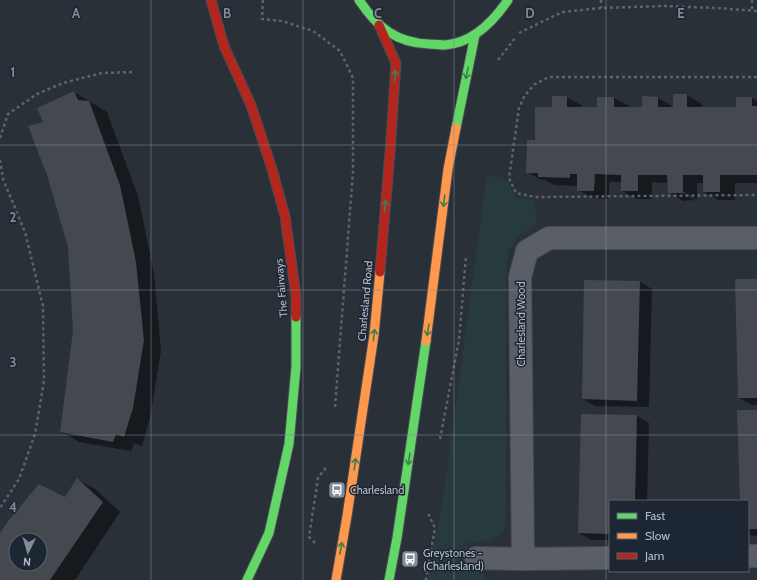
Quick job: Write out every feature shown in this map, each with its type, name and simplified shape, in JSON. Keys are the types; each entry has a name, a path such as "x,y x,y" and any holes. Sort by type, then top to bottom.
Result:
{"main road":[{"name":"The Fairways","path":"211,0 224,46 251,105 272,169 284,216 296,296 296,368 289,444 269,532 247,580"},
{"path":"359,0 367,13 379,25 395,36 415,43 444,45 475,35 500,13 508,0"},
{"name":"Charlesland Road","path":"336,580 374,335 390,152 396,63 379,25"},
{"path":"389,580 397,538 429,325 448,169 475,35"}],"street":[{"name":"Charlesland Wood","path":"523,559 520,277 527,251 549,238 757,238"},
{"path":"476,558 609,558"}],"path":[{"path":"263,0 262,19 282,20 313,32 340,51 353,78 353,172 335,407"},
{"path":"601,0 601,8"},
{"path":"752,0 752,11"},
{"path":"496,61 520,32 562,12 601,8 664,6 757,11"},
{"path":"0,138 8,114 37,94 63,84 102,73 134,72"},
{"path":"757,77 549,77 535,84 525,95 519,108 509,178 516,192 535,196 757,196"},
{"path":"0,160 2,179 25,232 43,306 44,381 35,434 19,479 0,508"},
{"path":"440,441 458,340 466,253"},
{"path":"318,546 309,537 318,478 330,462"},
{"path":"425,580 435,528 427,511"}],"green space":[{"path":"487,175 508,181 515,197 535,200 536,224 520,235 508,252 506,280 506,514 504,532 490,540 467,543 467,570 483,572 485,580 427,580 442,506"}],"building":[{"path":"74,91 78,100 89,101 120,185 136,262 144,340 133,408 124,437 116,434 113,442 60,432 73,331 68,247 47,175 28,126 43,122 37,108"},
{"path":"673,94 687,94 687,107 736,107 736,97 752,97 752,106 757,106 757,175 720,175 720,192 703,192 703,175 683,175 683,193 668,193 667,175 638,175 638,191 621,191 621,175 595,174 594,191 577,191 577,174 570,174 570,178 538,177 538,173 526,173 527,140 535,140 535,107 552,107 552,96 567,96 567,107 597,107 597,97 614,97 614,107 642,107 642,96 658,97 658,107 673,107"},
{"path":"735,279 757,279 757,398 738,398"},
{"path":"584,280 640,281 637,401 582,399"},
{"path":"737,410 757,410 757,529 749,529 749,500 740,500"},
{"path":"581,414 637,415 635,500 609,500 609,534 578,533"},
{"path":"77,478 103,502 50,580 0,580 0,533 39,484 65,497"}],"traffic: fast":[{"path":"359,0 380,26 397,37 417,43 445,45 465,40 473,36 496,16 508,0"},
{"path":"456,128 475,35"},
{"path":"247,580 269,533 289,444 296,367 296,317"},
{"path":"389,580 397,538 426,341"}],"traffic: slow":[{"path":"426,341 448,169 456,128"},
{"path":"336,580 374,335 380,272"}],"traffic: jam":[{"path":"211,0 224,46 251,105 272,169 285,216 296,296 296,317"},
{"path":"379,25 396,63 380,272"}],"place":[{"name":"Charlesland","path":"337,490"},
{"name":"Greystones - (Charlesland)","path":"410,559"}]}
